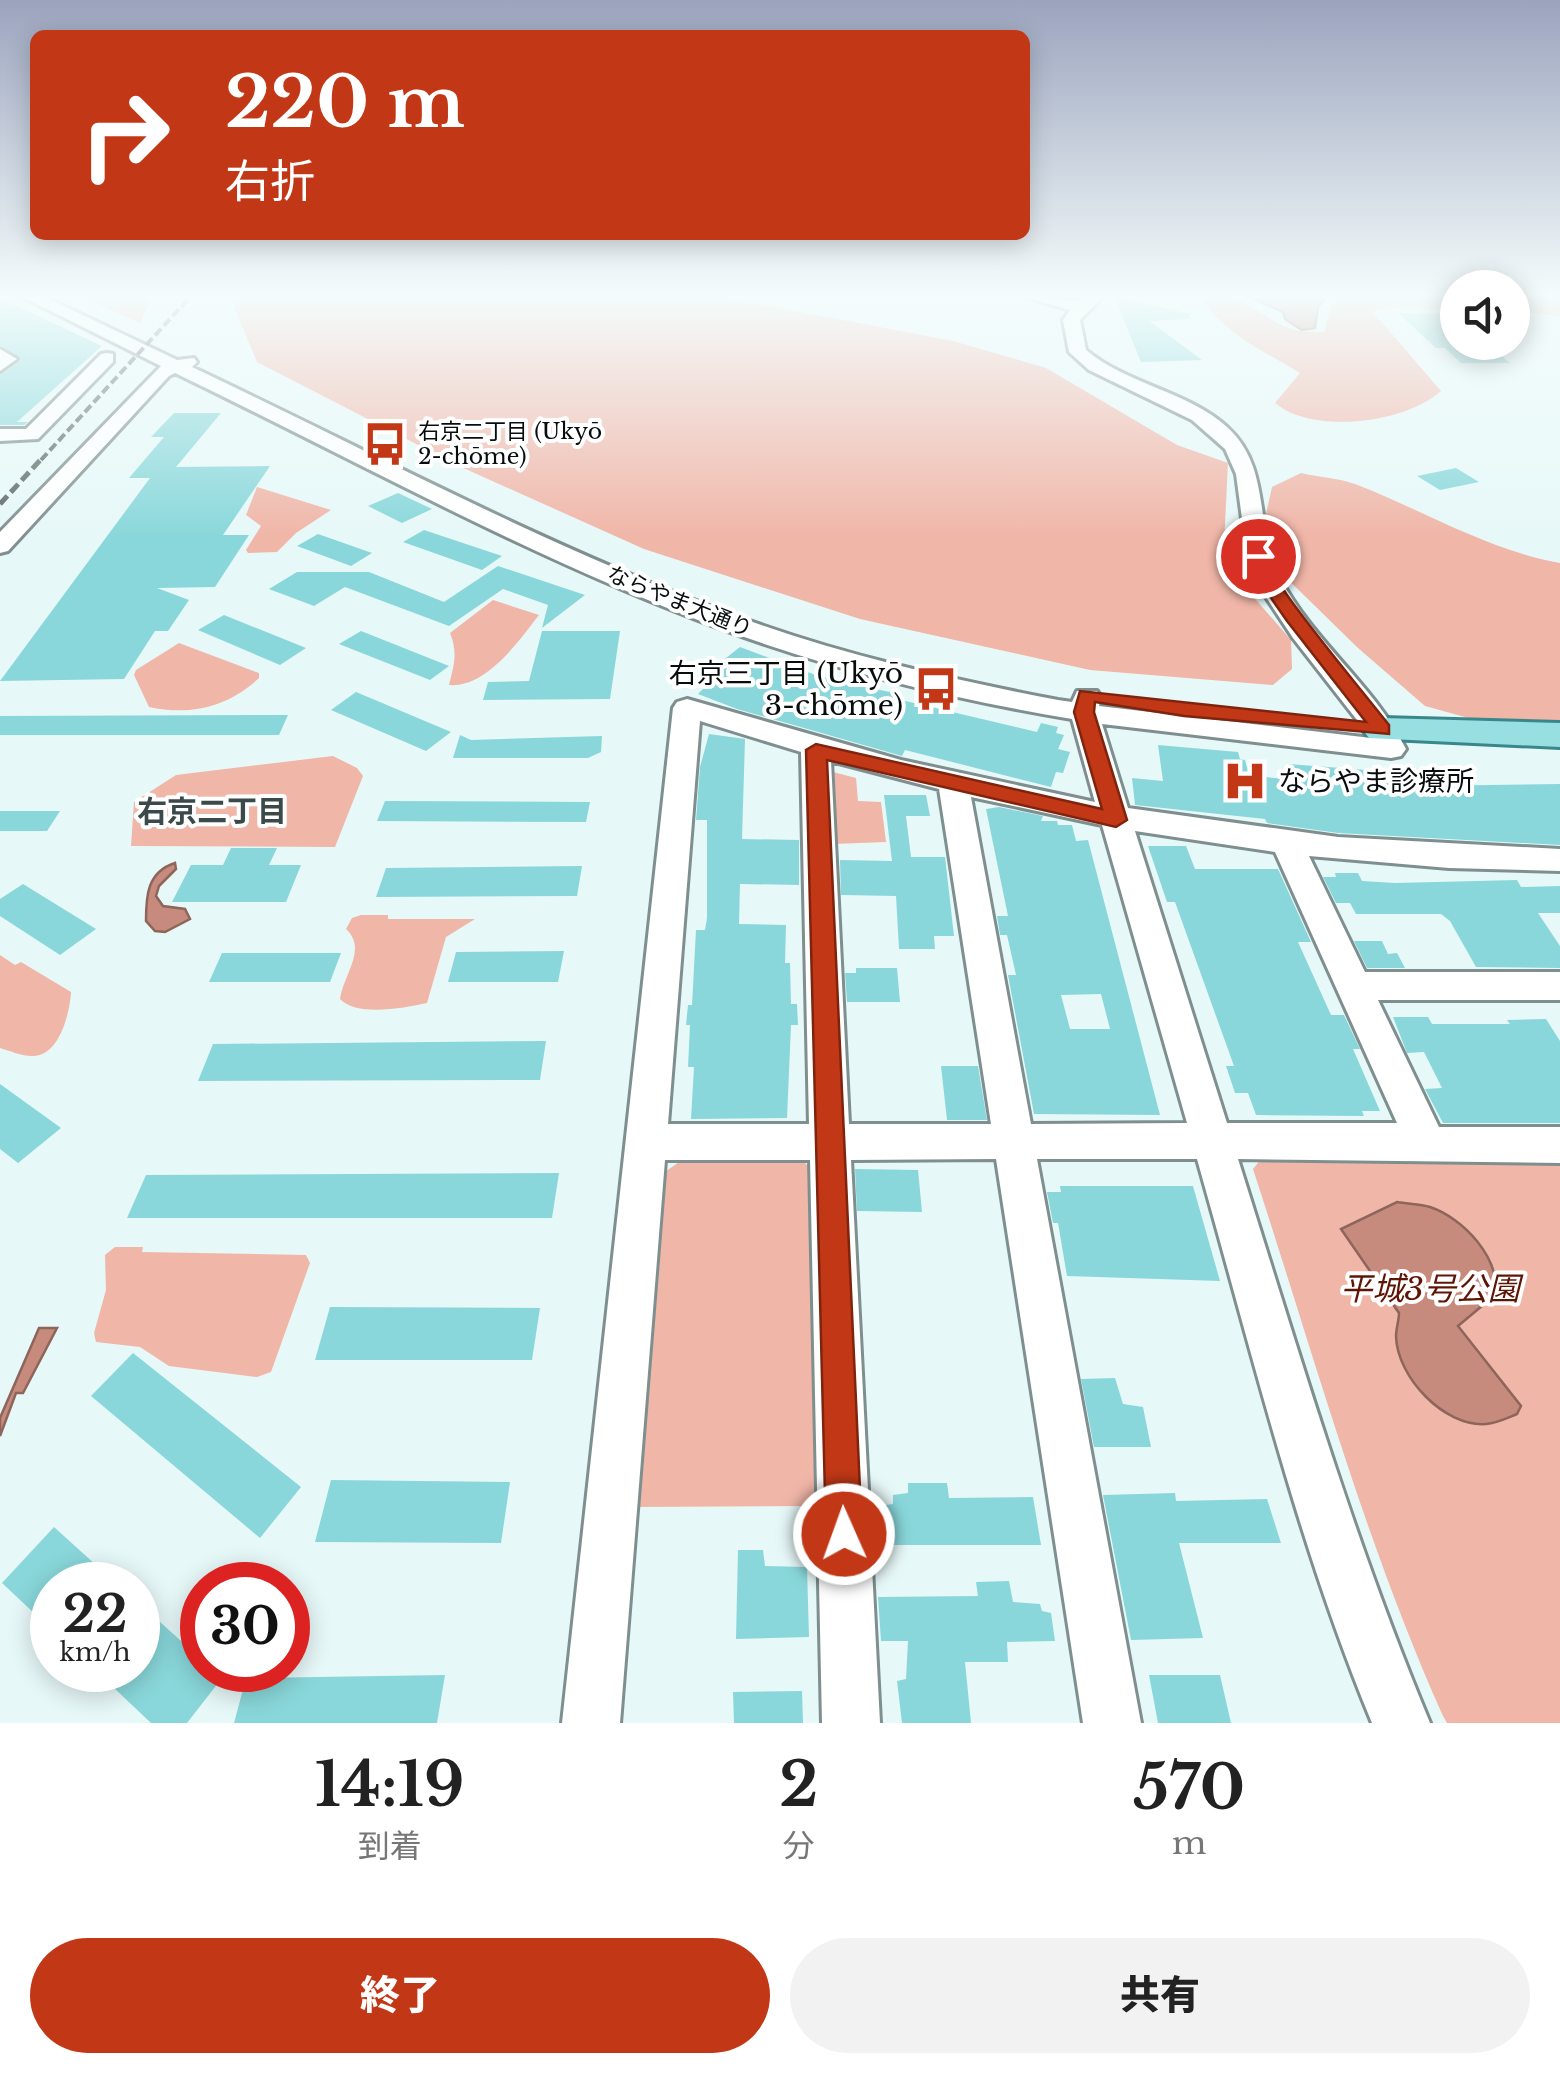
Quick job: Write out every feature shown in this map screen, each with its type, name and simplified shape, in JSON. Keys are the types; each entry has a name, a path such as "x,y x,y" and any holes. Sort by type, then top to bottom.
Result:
{"main road":[{"name":"ならやま大通り","path":"1386,739 1560,735"},
{"name":"ならやま大通り","path":"1386,739 1560,752"}],"street":[{"path":"0,435 31,435 89,376"},
{"path":"0,546 158,376"},
{"name":"ならやま大通り","path":"203,376 223,390 536,542 664,598 862,666 1276,739 1386,739"},
{"name":"ならやま大通り","path":"214,376 678,587 769,619 1085,704"},
{"path":"1119,376 1194,413 1235,447 1245,468 1258,556 1271,585 1386,739"},
{"path":"136,399 174,390 223,390"},
{"path":"1085,704 1116,820 1328,1527 1373,1658 1401,1723"},
{"path":"590,1723 686,708 816,750 1116,820 1446,859 1560,860"},
{"path":"816,750 851,1723"},
{"path":"953,783 1112,1723"},
{"path":"1286,841 1426,1145"},
{"path":"1353,986 1560,986"},
{"path":"644,1142 1213,1140 1560,1145"}],"green space":[{"path":"285,376 1060,376 1177,445 1228,463 1224,545 1244,586 1291,640 1292,669 1273,685 1090,670 860,619 644,549 459,466"},
{"path":"1297,376 1428,376 1441,391 1406,411 1359,421 1335,422 1292,413 1275,403"},
{"path":"1301,473 1355,484 1481,539 1560,563 1560,721 1472,719 1425,706 1358,648 1266,558 1266,514 1272,487"},
{"path":"257,487 331,510 296,533 277,552 248,553 246,550 261,526 246,515"},
{"path":"493,600 539,615 488,671 463,684 449,685 455,653 450,633"},
{"path":"179,643 259,673 259,678 235,696 208,707 149,707 134,675 136,670"},
{"path":"333,756 357,768 363,776 335,847 131,846 134,802 176,775"},
{"path":"833,772 856,778 858,801 881,802 886,842 833,844"},
{"path":"388,915 388,919 475,919 446,937 427,1003 369,1009 348,1005 340,999 355,954 355,945 346,929 352,918"},
{"path":"0,955 15,965 21,962 71,992 62,1032 42,1054 28,1056 0,1048"},
{"name":"平城3号公園","path":"1262,1158 1560,1158 1560,1723 1447,1723 1443,1716 1388,1582 1341,1445 1253,1169"},
{"path":"682,1160 802,1160 814,1172 823,1506 636,1507 662,1174"},
{"path":"115,1247 143,1247 142,1252 306,1255 310,1263 271,1372 257,1377 169,1366 140,1347 96,1342 94,1333 106,1290 105,1255"}],"shaded area":[{"path":"175,863 176,869 159,886 156,896 163,906 185,909 190,919 165,932 155,931 146,921 150,886 159,872"},
{"path":"1397,1202 1443,1212 1467,1230 1486,1254 1492,1267 1495,1295 1458,1326 1521,1406 1517,1414 1486,1424 1470,1423 1439,1408 1414,1383 1398,1352 1399,1313 1341,1229"},
{"path":"39,1328 57,1328 23,1393 16,1393 0,1436 0,1418"}],"building":[{"path":"0,376 68,376 17,422 28,422 24,425 0,425"},
{"path":"174,413 221,413 176,467 270,466 223,535 249,535 215,587 157,588 189,600 168,631 155,631 124,679 0,681 150,478 129,478 164,437 151,437"},
{"path":"1456,468 1479,482 1440,490 1417,476"},
{"path":"398,493 432,509 402,523 368,506"},
{"path":"424,530 502,556 482,570 403,542"},
{"path":"318,534 372,553 351,566 297,546"},
{"path":"498,566 585,595 542,628 548,605 503,589 449,626 345,587 314,606 269,589 297,572 369,572 444,602"},
{"path":"224,615 306,648 280,665 198,630"},
{"path":"361,631 449,666 430,680 339,644"},
{"path":"542,631 620,631 610,699 483,700 488,682 529,681"},
{"path":"740,647 813,674 844,682 848,677 870,683 866,687 899,694 897,699 1037,732 1041,723 1058,727 1056,733 1064,735 1058,749 1070,752 1063,773 1056,772 1051,787 905,750 902,756 737,709 698,694 706,686 700,684 707,678 703,676"},
{"path":"356,692 451,732 426,751 331,710"},
{"path":"288,715 279,735 0,735 0,716"},
{"path":"709,734 745,739 742,839 799,840 799,885 740,884 739,924 786,925 785,963 790,963 791,1004 797,1004 798,1025 791,1025 787,1118 691,1119 694,1067 688,1067 690,1025 686,1025 688,1005 692,1005 696,930 705,930 707,918 707,820 696,820 700,767"},
{"path":"460,735 471,740 602,736 601,752 588,758 453,758"},
{"path":"1158,745 1238,752 1249,775 1292,780 1288,764 1380,771 1382,778 1418,782 1419,786 1560,784 1560,845 1338,833 1267,823 1265,819 1135,805 1132,778 1163,781"},
{"path":"884,795 926,795 930,816 906,816 911,857 945,857 954,936 934,936 935,949 899,949 896,896 841,895 840,860 892,861"},
{"path":"385,801 590,802 586,822 377,821"},
{"path":"999,807 1043,816 1041,821 1072,825 1076,841 1088,840 1160,1115 1034,1114 1008,975 1016,975 1007,935 1000,935 997,916 1008,916 986,809","holes":["1101,994 1110,1029 1070,1029 1061,995"]},
{"path":"0,811 60,811 47,831 0,831"},
{"path":"1148,846 1186,846 1195,869 1278,869 1311,942 1298,942 1331,1015 1344,1015 1360,1049 1353,1049 1380,1111 1362,1111 1364,1116 1256,1115 1248,1093 1235,1093 1226,1066 1234,1066 1175,902 1167,902"},
{"path":"231,848 277,848 269,865 301,865 286,902 172,902 191,865 223,865"},
{"path":"582,866 577,896 376,897 386,868"},
{"path":"1335,873 1358,873 1362,881 1395,883 1517,880 1521,887 1560,886 1560,913 1538,913 1560,946 1560,968 1476,967 1450,921 1441,914 1356,914 1350,903 1336,903 1323,877 1336,877"},
{"path":"23,884 96,929 60,955 0,916 0,899"},
{"path":"1354,941 1382,941 1388,954 1397,953 1405,968 1367,968"},
{"path":"564,951 558,982 448,982 456,952"},
{"path":"222,953 341,953 330,982 209,982"},
{"path":"856,968 897,968 900,1002 847,1002 845,973 856,973"},
{"path":"1393,1017 1428,1017 1432,1024 1510,1024 1507,1020 1546,1019 1560,1041 1560,1123 1443,1123 1425,1089 1442,1088 1424,1052 1407,1053"},
{"path":"546,1041 540,1080 198,1081 213,1044"},
{"path":"941,1066 978,1066 987,1120 947,1120"},
{"path":"0,1084 61,1128 18,1163 0,1149"},
{"path":"855,1169 918,1170 922,1212 857,1211"},
{"path":"559,1173 552,1218 127,1218 146,1175"},
{"path":"1060,1186 1193,1186 1220,1281 1067,1276 1058,1223 1053,1223 1047,1192 1061,1192"},
{"path":"330,1307 540,1308 532,1360 315,1360"},
{"path":"133,1353 301,1487 260,1538 91,1396"},
{"path":"1115,1378 1123,1404 1143,1407 1151,1447 1094,1447 1081,1379"},
{"path":"331,1480 510,1482 501,1543 315,1542"},
{"path":"908,1483 947,1483 949,1498 1033,1497 1041,1545 875,1545 873,1518 880,1517 879,1506 893,1504 893,1495 908,1493"},
{"path":"1175,1493 1176,1501 1267,1499 1281,1543 1179,1543 1203,1638 1131,1640 1103,1495"},
{"path":"54,1527 93,1562 30,1562 30,1609 2,1583"},
{"path":"738,1550 763,1550 765,1566 807,1567 809,1637 736,1639"},
{"path":"1009,1581 1013,1602 1040,1604 1042,1611 1051,1613 1055,1641 1007,1642 1008,1662 965,1662 971,1723 902,1723 897,1681 906,1679 908,1641 881,1641 878,1597 978,1596 976,1582"},
{"path":"160,1622 180,1640 180,1692 211,1692 187,1723 151,1723 118,1692 160,1692"},
{"path":"445,1675 437,1723 234,1723 242,1692 310,1692 310,1677"},
{"path":"1149,1675 1220,1675 1231,1723 1158,1723"},
{"path":"802,1691 803,1723 734,1723 733,1692"}],"railway":[{"path":"41,460 117,376"},
{"path":"0,504 43,457"}],"place":[{"name":"右京二丁目 (Ukyō 2-chōme)","path":"385,444"},
{"name":"右京三丁目 (Ukyō 3-chōme)","path":"936,689"},
{"name":"ならやま診療所","path":"1245,781"}],"district":[{"name":"右京二丁目","path":"212,812"}],"route":[{"path":"844,1534 816,750 1116,820 1084,712 1087,695 1184,710 1382,730 1293,617 1271,585 1258,556"}]}
